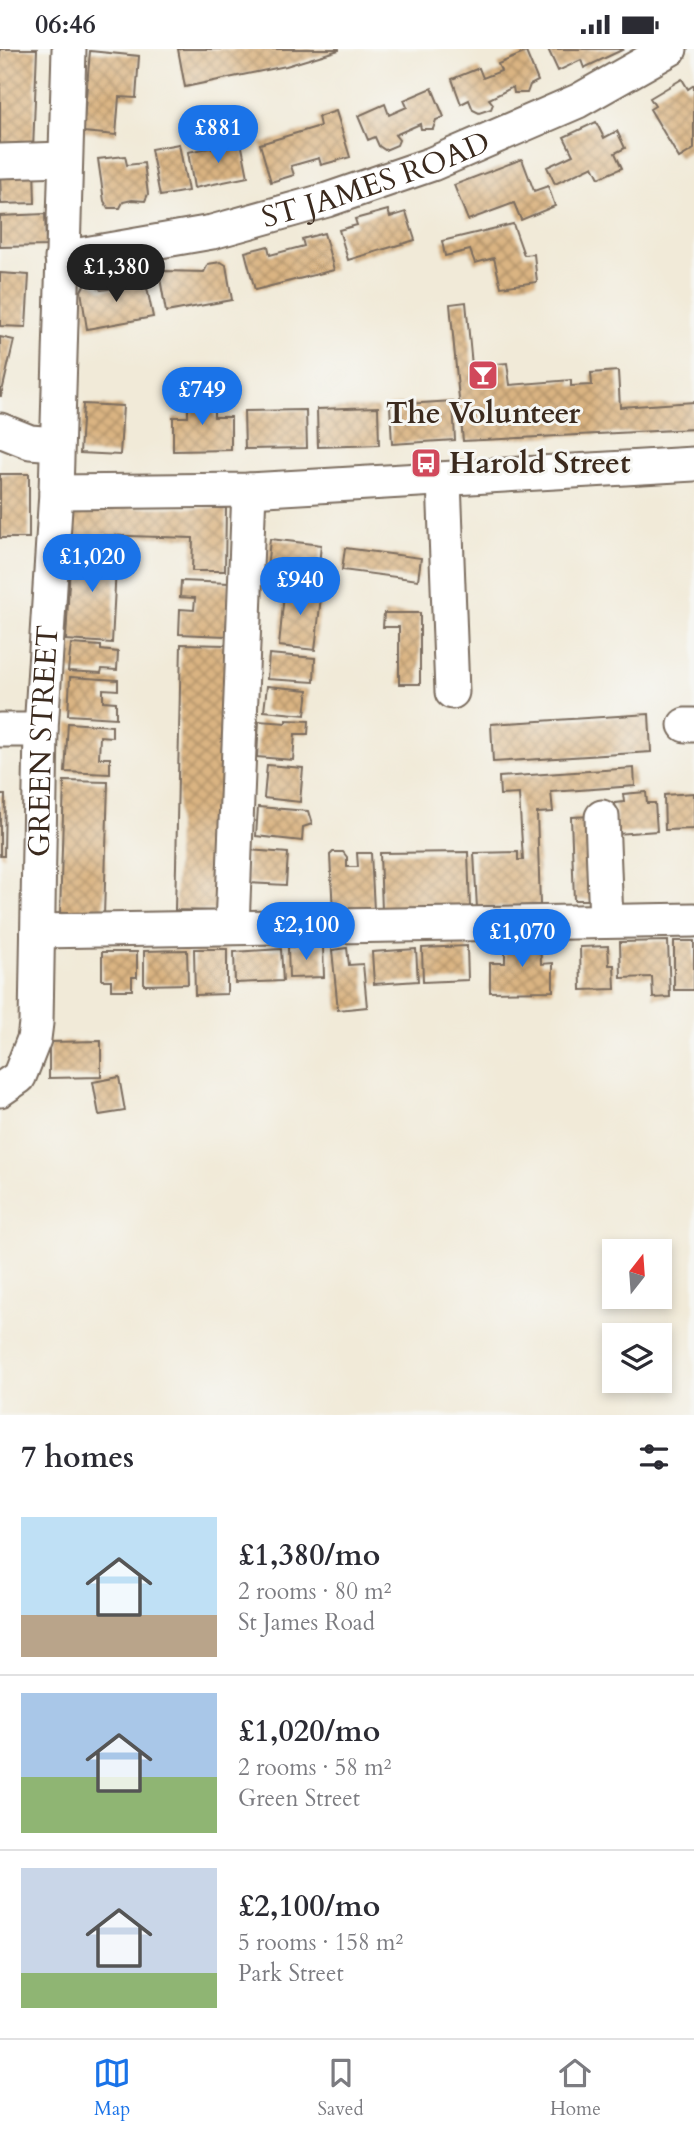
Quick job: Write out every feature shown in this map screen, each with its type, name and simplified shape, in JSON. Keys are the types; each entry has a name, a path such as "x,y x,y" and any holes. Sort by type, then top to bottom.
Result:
{"street":[{"name":"GREEN STREET","path":"0,1090 19,1077 34,1039 41,730 55,492 69,49"},
{"name":"ST JAMES ROAD","path":"62,258 212,232 327,199 432,164 578,101 670,49"},
{"path":"0,161 65,159"},
{"path":"0,430 30,442 55,444"},
{"path":"55,492 248,490 694,464"},
{"path":"443,479 452,692"},
{"path":"232,927 248,490"},
{"path":"0,730 41,730"},
{"path":"601,817 606,921"},
{"path":"38,931 694,920"}],"building":[{"path":"0,49 37,49 33,150 0,148"},
{"path":"178,49 339,50 286,66 185,87"},
{"path":"548,49 624,49 584,68 581,60 558,71"},
{"path":"90,51 139,56 136,98 119,97 116,135 83,132"},
{"path":"526,52 538,81 530,85 527,93 514,93 513,87 489,99 493,104 491,109 479,113 473,110 469,100 461,104 452,79 479,68 483,78 501,71 498,64"},
{"path":"682,79 688,89 694,85 694,149 679,158 650,109 655,106 650,98"},
{"path":"432,88 444,117 436,120 433,129 421,129 420,124 395,135 399,140 397,145 385,150 379,146 375,137 368,140 358,116 385,104 389,115 407,107 404,100"},
{"path":"336,111 350,157 321,165 319,158 291,166 294,175 271,182 260,144 320,126 318,117"},
{"path":"596,122 604,138 617,131 625,148 615,153 622,168 599,178 593,166 555,184 547,167 573,155 564,137"},
{"path":"241,142 248,177 194,188 188,152"},
{"path":"179,144 188,191 160,196 151,149"},
{"path":"125,156 127,165 144,163 148,194 145,201 132,200 123,202 120,208 108,208 104,201 98,159"},
{"path":"522,159 534,191 548,186 555,206 521,220 514,203 468,220 454,185"},
{"path":"34,168 35,203 1,204 0,170"},
{"path":"388,210 390,217 406,212 415,240 348,260 339,230 357,225 355,219"},
{"path":"45,214 46,246 0,247 0,216"},
{"path":"513,224 524,255 534,254 537,282 501,287 494,258 475,263 470,250 445,256 442,241"},
{"path":"324,233 334,270 255,290 245,252 268,246 270,255 304,246 302,239"},
{"path":"221,262 226,265 232,300 166,312 160,278 163,271 204,272 208,264"},
{"path":"0,273 29,275 26,327 0,326"},
{"path":"138,277 146,283 153,317 87,329 81,291 84,285 92,282 101,290 124,287 128,279"},
{"path":"466,302 472,366 507,363 510,385 571,380 571,386 592,385 591,373 618,371 620,407 694,402 694,429 463,441 450,304"},
{"path":"0,337 14,340 1,396 0,396"},
{"path":"188,395 214,395 214,417 231,417 231,450 173,451 173,417 188,417"},
{"path":"453,401 455,440 392,444 390,405"},
{"path":"83,404 123,406 120,455 80,453"},
{"path":"378,407 379,445 318,447 317,409"},
{"path":"306,410 307,448 245,449 244,411"},
{"path":"0,474 29,474 29,538 0,538"},
{"path":"70,507 226,508 225,571 192,571 193,538 96,535 96,540 70,540"},
{"path":"270,539 321,545 318,575 267,570"},
{"path":"71,545 117,548 112,643 66,640"},
{"path":"345,548 421,558 418,580 342,570"},
{"path":"181,581 229,583 226,636 179,634 180,609 194,610 195,598 180,597"},
{"path":"285,583 322,588 315,650 279,646"},
{"path":"384,613 420,613 420,684 399,684 399,627 383,627"},
{"path":"71,644 101,646 101,650 118,652 117,670 102,669 101,673 68,671"},
{"path":"181,644 226,645 220,911 175,910"},
{"path":"269,654 315,658 314,682 267,679"},
{"path":"70,677 118,680 118,690 103,689 103,701 116,702 116,718 68,715"},
{"path":"267,686 308,690 305,715 264,711"},
{"path":"649,714 651,752 493,762 491,724"},
{"path":"286,720 309,721 308,734 295,734 293,760 257,757 259,721 286,723"},
{"path":"68,723 112,726 112,737 100,736 99,758 110,758 110,774 65,772"},
{"path":"267,765 303,768 300,802 264,798"},
{"path":"634,768 635,786 551,792 553,812 537,813 540,905 477,908 474,853 518,852 518,860 523,860 519,794 500,795 499,777"},
{"path":"64,781 108,782 104,916 60,915"},
{"path":"646,792 647,803 655,803 657,831 617,834 615,803 624,802 623,794"},
{"path":"694,793 694,829 665,830 664,795"},
{"path":"0,795 5,795 4,856 0,856"},
{"path":"258,807 308,811 312,824 303,827 302,841 256,836"},
{"path":"593,816 596,900 574,900 571,817"},
{"path":"248,850 288,853 286,885 247,883"},
{"path":"333,852 343,852 347,857 347,867 358,867 357,853 371,853 374,910 333,912 330,855"},
{"path":"468,852 470,909 382,911 380,853"},
{"path":"540,938 541,964 553,963 553,991 490,992 490,963 505,963 505,939"},
{"path":"668,941 670,997 653,998 652,977 621,978 620,942"},
{"path":"674,941 694,941 694,990 674,990"},
{"path":"323,946 324,977 289,978 288,947"},
{"path":"467,946 468,980 423,982 422,948"},
{"path":"608,946 609,965 614,965 615,989 581,990 580,947"},
{"path":"347,948 349,965 363,964 367,1007 338,1010 332,950"},
{"path":"194,949 227,949 227,994 195,995"},
{"path":"281,949 283,981 235,983 234,952"},
{"path":"416,949 418,981 374,984 372,952"},
{"path":"187,950 188,984 144,985 144,951"},
{"path":"102,952 137,952 137,977 132,977 132,990 111,990 111,980 102,980"},
{"path":"101,1041 101,1077 49,1078 49,1042"},
{"path":"119,1077 125,1111 99,1115 93,1082"}],"place":[{"name":"The Volunteer","path":"483,375"},
{"name":"Harold Street","path":"426,463"}]}
